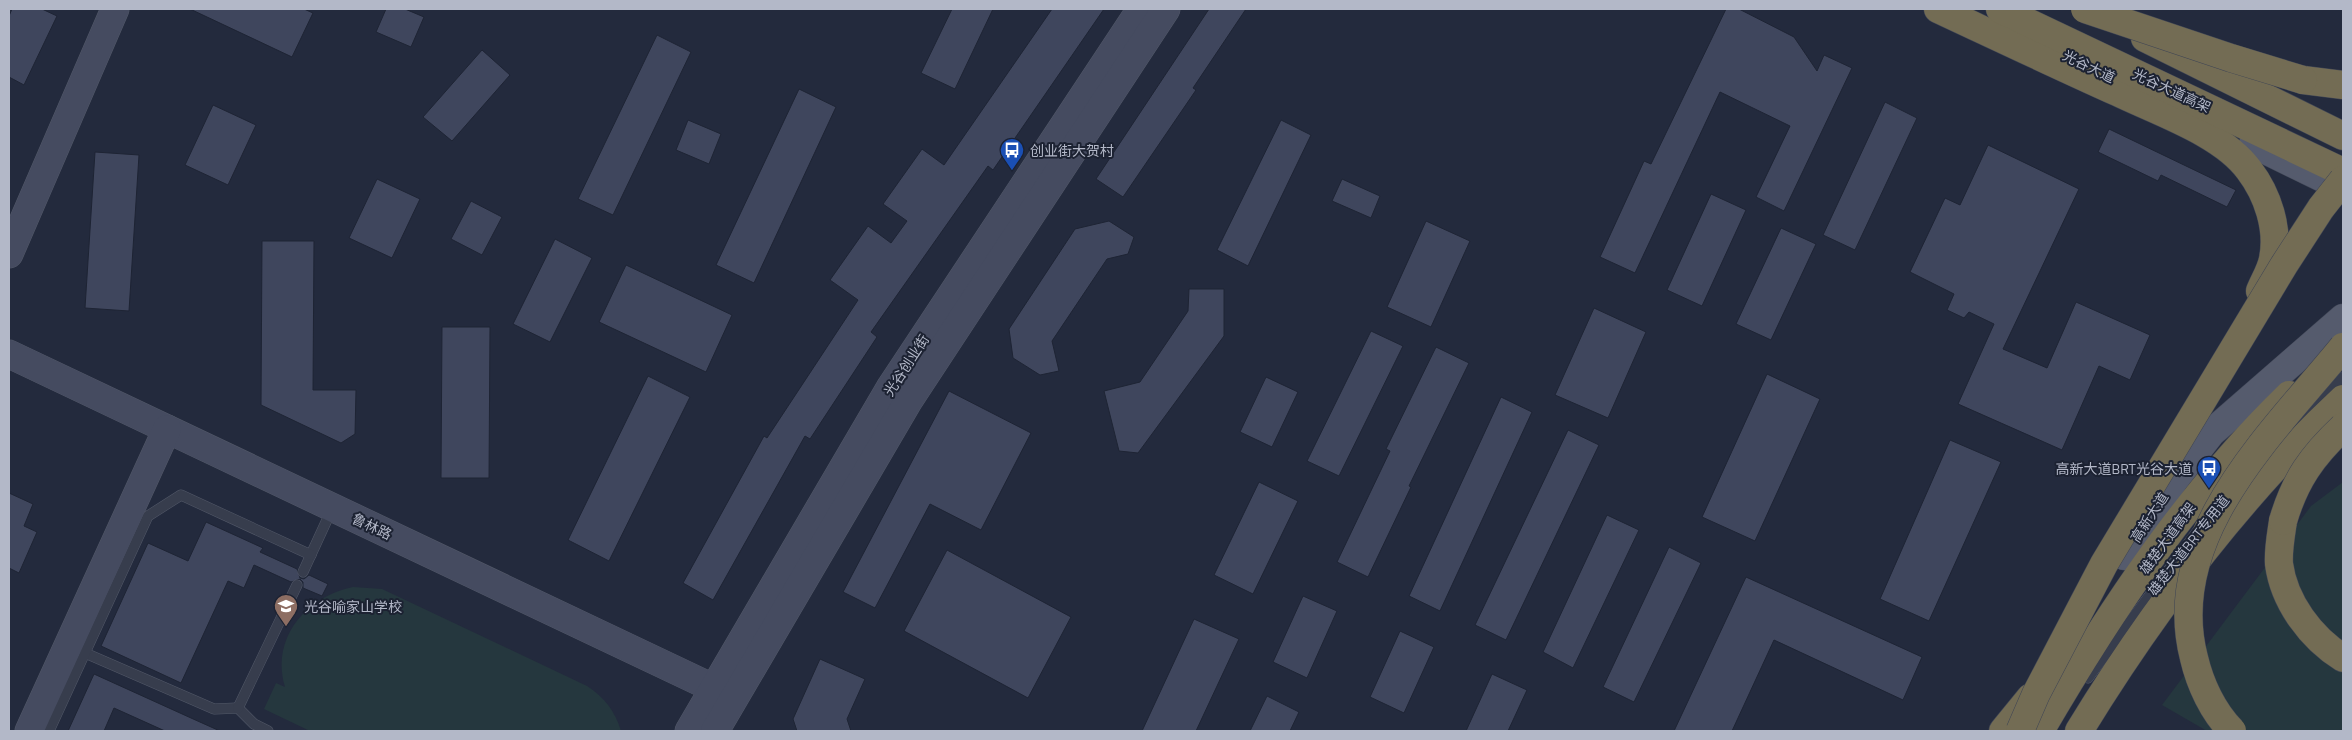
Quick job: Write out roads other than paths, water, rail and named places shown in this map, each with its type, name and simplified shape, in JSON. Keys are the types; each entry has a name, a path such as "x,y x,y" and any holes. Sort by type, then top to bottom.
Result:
{"highway":[{"path":"1938,9 2203,133 2229,149 2249,169 2261,189 2270,212 2274,241 2273,260 2244,331"},
{"name":"光谷大道高架","path":"2000,9 2342,176"},
{"path":"2085,9 2303,80 2343,85"},
{"path":"2085,9 2343,136"},
{"path":"2020,731 2036,694 2104,564 2244,331 2342,176"},
{"path":"2232,731 2212,703 2198,674 2191,646 2187,620 2189,589 2197,554 2211,521 2233,484 2343,346"},
{"name":"雄楚大道高架","path":"2040,731 2076,668 2200,493 2243,441 2343,346"},
{"path":"2078,731 2150,620 2224,524 2254,490 2343,399"},
{"path":"2343,427 2314,457 2292,492 2283,521 2279,546 2279,564 2292,604 2302,621 2332,651 2343,658"},
{"path":"2003,731 2061,660"}],"main road":[{"path":"9,254 115,9"},
{"name":"光谷创业街","path":"715,731 724,694 890,388 1141,9"},
{"name":"光谷创业街","path":"689,731 724,694 909,400 1166,9"},
{"name":"光谷大道","path":"1970,9 2342,176"},
{"path":"2109,9 2343,122"},
{"name":"高新大道","path":"2020,731 2061,660 2174,479 2211,433 2343,318"},
{"name":"鲁林路","path":"9,354 724,694"},
{"path":"2088,731 2180,593 2255,503 2316,438 2343,415"},
{"path":"29,731 167,429"}],"lane":[{"name":"雄楚大道BRT专用道","path":"2084,684 2222,498 2343,376"},
{"name":"雄楚大道BRT专用道","path":"2071,731 2105,674 2156,602 2229,511 2312,421 2343,392"},
{"path":"49,731 148,516 181,495 311,554"},
{"path":"303,572 332,508"},
{"path":"238,708 297,585"},
{"path":"85,653 214,709 238,708 254,724 268,731"}],"place":[{"name":"创业街大贺村","path":"1012,171"},
{"name":"高新大道BRT光谷大道","path":"2209,489"},
{"name":"光谷喻家山学校","path":"286,627"}]}
